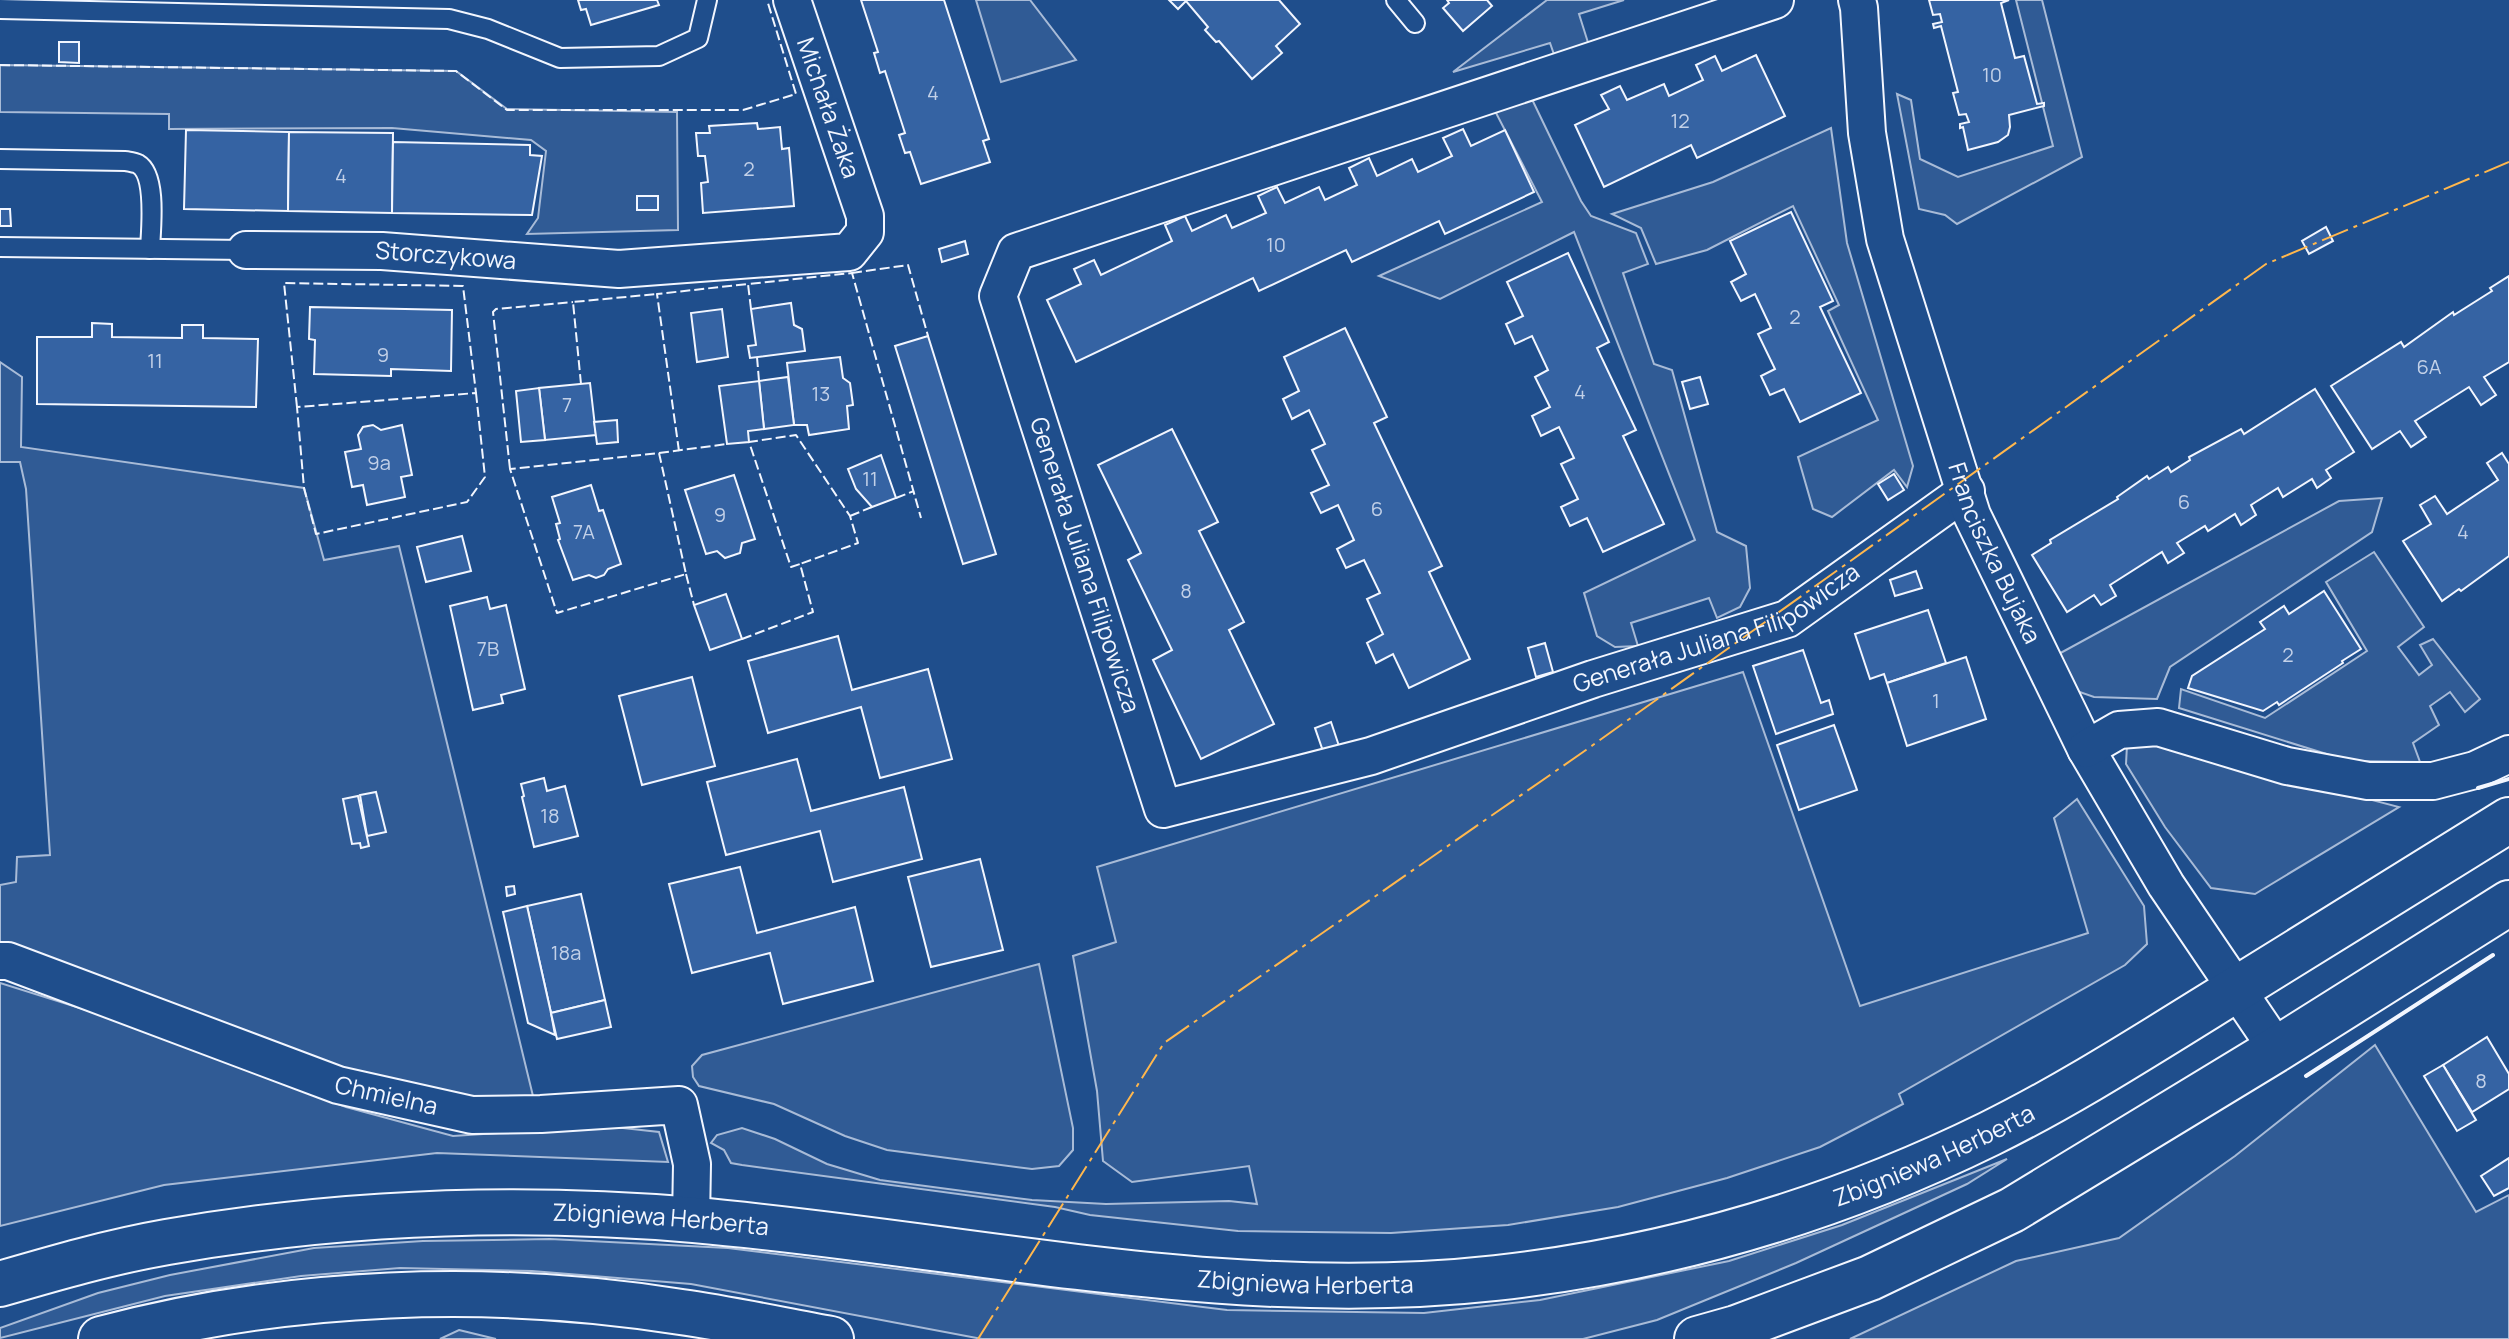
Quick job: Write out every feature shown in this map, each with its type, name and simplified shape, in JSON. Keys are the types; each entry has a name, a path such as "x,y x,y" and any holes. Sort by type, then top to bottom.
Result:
{"main road":[{"name":"Zbigniewa Herberta","path":"0,1284 161,1243 311,1224 484,1213 691,1220 1140,1275 1225,1283 1334,1287 1495,1278 1638,1255 1718,1236 1871,1186 1952,1152 2032,1112 2509,820"},
{"path":"1697,1339 1810,1302 1870,1278 2012,1210 2509,903"},
{"path":"101,1339 199,1317 299,1303 461,1295 585,1301 679,1311 831,1339"}],"street":[{"name":"Michała Żaka","path":"792,0 865,216"},
{"name":"Generała Juliana Filipowicza","path":"1775,0 1016,252 998,296 1163,809 1371,756 1593,679 1787,619 1966,491"},
{"name":"Franciszka Bujaka","path":"1857,0 1867,133 1885,239 1972,515 2086,749 2166,885 2277,1049"},
{"name":"Storczykowa","path":"246,250 382,251 619,269 849,252 865,232 865,216"},
{"path":"2086,749 2119,730 2158,727 2287,766 2368,781 2433,781 2475,770 2509,754"},
{"name":"Chmielna","path":"0,961 8,961 338,1085 472,1115 679,1105 692,1164 691,1220"}],"lane":[{"path":"0,9 449,19 488,29 560,58 659,56 698,38 707,0"},
{"path":"1396,0 1415,23"},
{"path":"0,159 138,163 148,174 151,196 150,249"},
{"name":"Storczykowa","path":"0,247 246,250"}],"shaded area":[{"path":"976,0 1030,0 1076,60 1001,82"},
{"path":"1547,0 1624,0 1579,14 1591,52 1557,63 1550,43 1453,72"},
{"path":"2016,0 2042,0 2082,157 1957,224 1945,215 1919,209 1897,94 1911,100 1920,159 1958,177 2053,146"},
{"path":"0,65 456,71 507,109 677,112 678,230 527,234 538,218 546,151 531,140 392,128 169,129 169,114 0,112"},
{"path":"1529,93 1591,216 1636,233 1648,264 1623,273 1654,364 1672,370 1717,532 1746,546 1750,588 1740,607 1717,618 1709,598 1631,623 1638,646 1615,647 1597,636 1584,593 1695,540 1574,232 1440,299 1379,276 1542,202 1494,109"},
{"path":"1831,128 1847,243 1913,466 1907,487 1894,470 1832,517 1813,509 1798,457 1878,420 1828,311 1839,305 1793,206 1707,250 1656,264 1641,228 1612,214 1713,182"},
{"path":"0,362 22,377 21,447 304,488 324,560 399,546 533,1096 433,1096 325,1064 0,944 0,885 16,882 17,857 50,855 26,489 20,462 0,462"},
{"path":"2382,498 2372,532 2170,667 2157,699 2094,697 2071,689 2055,656 2339,501"},
{"path":"2374,552 2424,627 2398,647 2419,675 2432,665 2420,645 2433,639 2480,699 2465,712 2450,692 2430,706 2439,725 2413,743 2420,762 2349,761 2179,708 2181,689 2265,718 2367,651 2326,582"},
{"path":"1743,672 1860,1006 2088,933 2054,818 2077,799 2144,906 2147,944 2125,965 1899,1094 1903,1104 1820,1147 1727,1178 1618,1207 1508,1225 1391,1233 1238,1231 1090,1215 1055,1207 742,1165 731,1163 724,1150 711,1143 717,1135 742,1128 775,1139 827,1164 880,1180 1032,1200 1106,1204 1229,1201 1257,1204 1249,1166 1132,1182 1103,1161 1097,1091 1073,956 1116,942 1097,867"},
{"path":"2150,742 2399,807 2255,894 2211,888 2165,827 2126,764 2127,745"},
{"path":"1039,964 1073,1128 1073,1150 1059,1166 1032,1169 887,1150 845,1136 774,1104 699,1086 693,1077 692,1066 702,1055"},
{"path":"0,983 121,1021 346,1107 453,1136 605,1126 659,1132 668,1162 437,1153 164,1185 0,1226"},
{"path":"2375,1045 2476,1212 2509,1195 2509,1339 1850,1339 2016,1261 2119,1238 2235,1156"},
{"path":"2007,1159 1967,1184 1796,1263 1657,1320 1583,1339 982,1339 691,1284 532,1271 400,1268 301,1276 165,1296 0,1338 0,1328 98,1293 170,1275 314,1248 423,1241 550,1239 728,1248 1227,1310 1424,1313 1540,1300 1729,1261 1842,1225"},
{"path":"459,1330 496,1339 440,1339"}],"building":[{"path":"578,0 657,0 659,5 591,25 586,9 581,10"},
{"path":"861,0 944,0 989,139 983,141 990,162 921,184 910,152 905,153 899,135 905,133 885,71 880,73 874,53 878,52"},
{"path":"1169,0 1279,0 1300,24 1276,46 1282,53 1252,79 1219,41 1216,42 1205,30 1208,27 1186,1 1178,9"},
{"path":"1447,0 1487,0 1492,6 1463,31 1443,8 1449,3"},
{"path":"1929,0 2009,0 2001,3 2015,58 2024,56 2037,104 2044,103 2044,106 2009,115 2008,135 1998,142 1968,150 1960,124 1969,122 1966,114 1959,115 1953,93 1958,92 1941,26 1934,28 1933,24 1942,22 1940,14 1933,15"},
{"path":"59,42 79,42 79,63 59,62"},
{"path":"1756,55 1785,116 1697,158 1691,145 1604,187 1575,125 1609,109 1601,95 1620,86 1627,100 1664,84 1669,96 1703,80 1696,65 1715,56 1722,71"},
{"path":"757,123 758,129 780,127 782,149 789,148 794,206 703,213 701,183 708,182 705,156 698,156 696,133 710,133 709,126"},
{"path":"1463,129 1471,146 1505,130 1534,192 1445,234 1439,221 1352,262 1346,250 1259,291 1253,278 1076,362 1047,300 1081,284 1074,269 1094,260 1101,275 1172,241 1165,225 1185,216 1192,231 1226,215 1232,228 1266,213 1258,196 1277,187 1285,203 1319,187 1325,200 1357,185 1349,168 1369,158 1377,176 1412,159 1418,172 1452,156 1443,138"},
{"path":"186,130 289,132 288,211 184,209"},
{"path":"289,132 393,133 392,213 288,211"},
{"path":"393,142 530,145 530,155 542,156 532,215 392,213"},
{"path":"637,196 658,196 658,210 637,210"},
{"path":"0,209 10,209 11,226 0,226"},
{"path":"1791,212 1833,301 1820,307 1861,393 1800,422 1784,389 1770,395 1761,376 1775,369 1758,334 1771,328 1755,294 1741,301 1731,282 1746,274 1730,241"},
{"path":"2326,227 2333,241 2309,254 2302,241"},
{"path":"965,241 968,254 942,262 939,249"},
{"path":"1568,253 1609,342 1597,348 1636,430 1623,436 1664,524 1603,552 1587,518 1570,526 1561,507 1578,499 1561,464 1574,458 1559,427 1541,436 1532,416 1550,407 1535,377 1548,370 1532,336 1515,344 1506,324 1523,316 1507,282"},
{"path":"2509,276 2509,362 2484,377 2496,395 2481,405 2469,387 2415,421 2426,437 2411,447 2400,431 2372,449 2331,386 2401,342 2404,347 2453,312 2454,315 2492,291 2490,288"},
{"path":"791,303 794,325 802,329 805,351 750,358 748,346 756,345 751,309"},
{"path":"310,307 452,310 451,371 391,369 391,376 314,374 315,340 309,339"},
{"path":"722,309 728,357 697,362 691,313"},
{"path":"92,323 112,324 112,337 182,338 182,325 203,325 203,338 258,339 256,407 37,404 37,337 92,337"},
{"path":"1345,328 1387,417 1374,423 1442,566 1429,572 1470,659 1409,688 1393,654 1376,663 1367,643 1383,634 1367,599 1380,593 1364,560 1346,568 1337,549 1354,540 1338,505 1321,513 1311,493 1329,485 1312,450 1325,444 1309,410 1292,419 1283,399 1299,391 1284,357"},
{"path":"928,336 996,554 963,564 895,346"},
{"path":"840,357 843,378 850,383 853,405 847,406 849,429 809,435 807,425 794,425 787,363"},
{"path":"788,377 794,425 764,429 759,381"},
{"path":"1700,377 1708,404 1690,409 1682,382"},
{"path":"759,381 764,429 748,431 749,442 727,444 719,386"},
{"path":"590,383 596,435 545,440 539,388"},
{"path":"539,388 545,440 521,442 516,391"},
{"path":"2315,389 2354,452 2326,470 2331,478 2317,488 2312,479 2283,497 2278,488 2251,505 2256,515 2241,525 2235,514 2208,531 2205,526 2177,543 2184,553 2168,563 2162,552 2110,585 2116,596 2101,605 2094,595 2067,612 2032,555 2051,543 2050,540 2118,499 2147,476 2149,479 2168,467 2171,472 2190,460 2189,457 2241,429 2244,434"},
{"path":"617,420 618,442 597,444 594,422"},
{"path":"373,425 381,430 402,425 412,475 401,477 405,497 367,505 363,485 352,487 345,452 361,449 358,435 363,427"},
{"path":"1172,429 1218,522 1199,531 1244,622 1229,630 1274,724 1201,759 1153,660 1172,650 1128,560 1141,553 1098,465"},
{"path":"2502,453 2509,464 2509,556 2442,601 2403,541 2431,524 2420,505 2435,496 2447,514 2498,480 2487,463"},
{"path":"881,455 896,498 872,507 856,489 848,469"},
{"path":"1894,474 1904,490 1888,500 1878,484"},
{"path":"734,475 755,539 742,543 740,553 725,558 717,551 706,554 685,490"},
{"path":"591,485 621,564 596,578 589,575 573,580 558,540 556,524 560,523 552,497"},
{"path":"462,536 471,571 426,582 417,547"},
{"path":"1916,571 1922,588 1895,596 1890,580"},
{"path":"2324,591 2361,649 2343,663 2279,705 2277,702 2263,711 2188,688 2192,676 2265,629 2260,622 2284,606 2289,614"},
{"path":"726,594 742,639 710,650 694,605"},
{"path":"487,597 490,609 506,605 525,689 501,695 503,703 473,710 450,606"},
{"path":"1928,610 1946,663 1887,683 1884,674 1870,679 1855,634"},
{"path":"838,636 852,690 928,669 952,759 880,778 861,707 768,733 748,661"},
{"path":"1545,643 1553,672 1536,677 1528,648"},
{"path":"1803,650 1821,703 1829,700 1833,714 1776,734 1753,666"},
{"path":"1966,657 1986,719 1907,746 1887,683"},
{"path":"692,677 715,766 642,785 619,696"},
{"path":"1331,722 1340,749 1324,754 1315,728"},
{"path":"1834,725 1857,790 1799,810 1777,745"},
{"path":"797,759 811,811 904,787 922,859 833,882 820,831 726,855 707,782"},
{"path":"544,778 547,791 565,786 578,836 534,847 521,784"},
{"path":"376,792 386,832 367,836 360,795"},
{"path":"358,796 369,846 361,848 360,843 352,844 343,799"},
{"path":"980,859 1003,950 931,967 908,877"},
{"path":"740,867 757,933 855,907 873,981 783,1004 770,953 692,973 669,884"},
{"path":"514,886 515,894 507,896 506,887"},
{"path":"581,894 605,1000 551,1013 527,906"},
{"path":"527,906 555,1035 528,1023 503,912"},
{"path":"605,1000 611,1027 557,1039 551,1013"},
{"path":"2487,1037 2509,1074 2509,1089 2472,1112 2443,1065"},
{"path":"2443,1065 2476,1120 2457,1131 2424,1076"},
{"path":"2509,1158 2509,1188 2494,1196 2481,1176"}],"fence":[{"path":"0,65 456,71 507,110 743,110 796,94 767,0"},
{"path":"852,273 908,265 928,336"},
{"path":"751,309 748,284 852,273 921,518"},
{"path":"297,407 284,283 463,286 476,393"},
{"path":"679,451 657,294 748,284"},
{"path":"581,384 573,302 657,294"},
{"path":"510,469 493,312 496,309 573,302"},
{"path":"757,357 759,381"},
{"path":"476,393 485,477 467,502 316,534 304,488 297,407 476,393"},
{"path":"742,639 813,612 800,564 791,567 749,442 796,435 850,516 858,543 800,564"},
{"path":"659,453 727,444"},
{"path":"659,453 686,574 557,613 510,469 659,453"},
{"path":"896,498 914,491"},
{"path":"850,516 872,507"},
{"path":"686,574 694,605"}],"wall":[{"path":"2478,788 2509,779"},
{"path":"2306,1076 2493,955"}],"power":[{"path":"978,1339 1164,1043 1586,750 2266,264 2509,162"}]}
